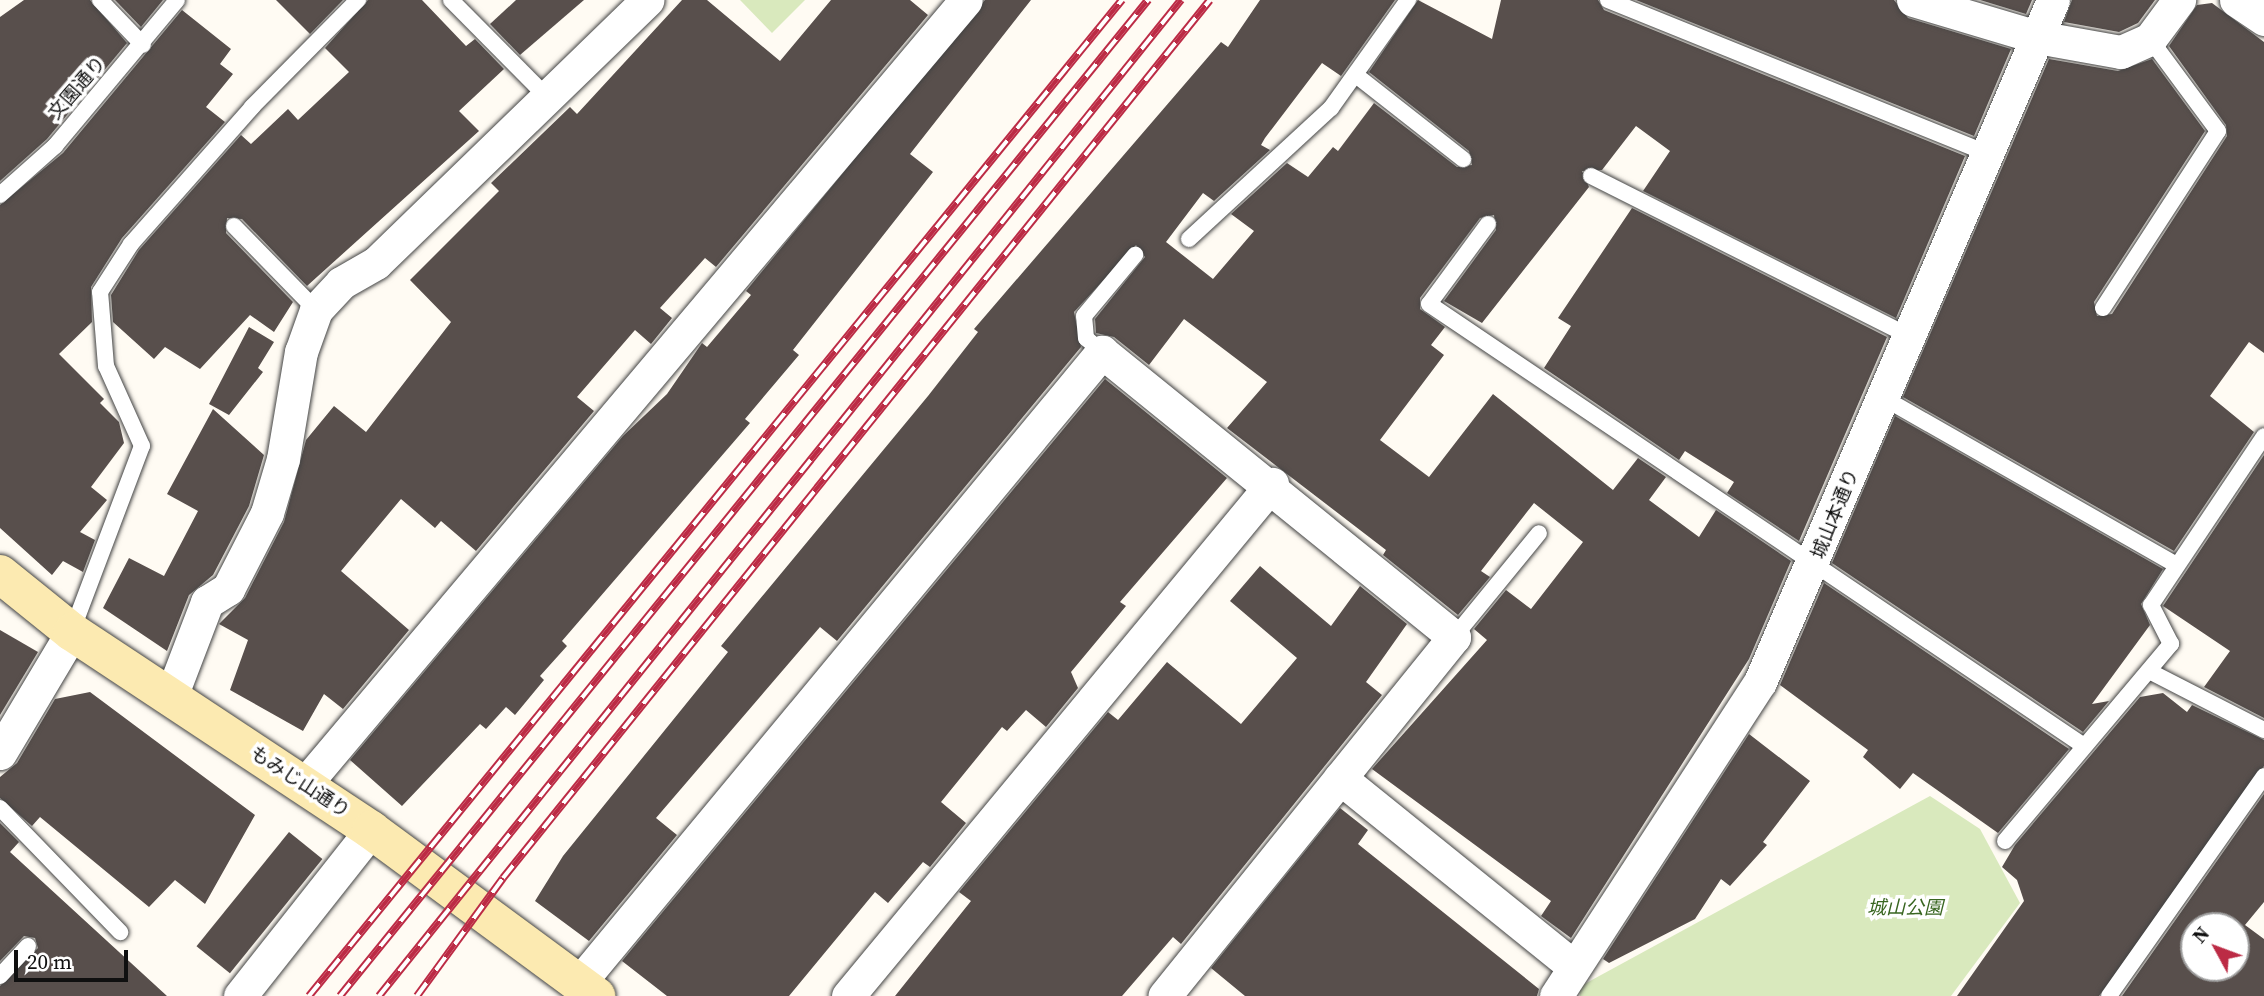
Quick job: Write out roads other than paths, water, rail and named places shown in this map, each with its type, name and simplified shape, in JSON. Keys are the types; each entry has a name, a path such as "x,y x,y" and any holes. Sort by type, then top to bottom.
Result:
{"street":[{"path":"170,699 207,602 228,589 267,513 284,459 301,352 316,310 341,283 376,263 545,95 647,0"},
{"path":"306,784 966,0"},
{"path":"1913,0 2037,37 2121,52 2150,39 2179,0"},
{"name":"城山本通り","path":"1556,996 1760,682 1816,562 1907,335 2053,0"},
{"path":"587,990 1102,352 1272,484 1454,637 1164,996"},
{"path":"848,996 1272,484"},
{"name":"もみじ山通り","path":"0,574 72,632 170,699 306,784 587,990"},
{"path":"0,753 72,632"},
{"path":"1340,778 1573,966"},
{"path":"240,996 371,830"}],"lane":[{"path":"100,0 143,45"},
{"name":"文園通り","path":"0,195 55,146 143,45 177,0"},
{"path":"72,632 142,446 106,366 100,292 131,244 252,107 358,0"},
{"path":"451,0 545,95"},
{"path":"1189,239 1357,76 1408,0"},
{"path":"1608,0 1987,153"},
{"path":"2104,308 2218,131 2150,39"},
{"path":"1357,76 1463,159"},
{"path":"1591,176 1907,335"},
{"path":"1488,224 1429,304 1816,562 2084,746"},
{"path":"234,226 316,310"},
{"path":"1102,352 1086,338 1084,316 1135,255"},
{"path":"1882,397 2177,565"},
{"path":"2005,841 2171,644 2151,605 2264,436"},
{"path":"1454,637 1539,533"},
{"path":"2149,671 2264,730"},
{"path":"2109,996 2264,776"},
{"path":"0,808 120,932"},
{"path":"0,976 28,946"}],"railway":[{"path":"309,996 1122,0"},
{"path":"340,996 1148,0"},
{"path":"379,996 1181,0"},
{"path":"417,996 503,878 1210,0"}],"park label":[{"name":"城山公園","path":"1905,908"}]}
